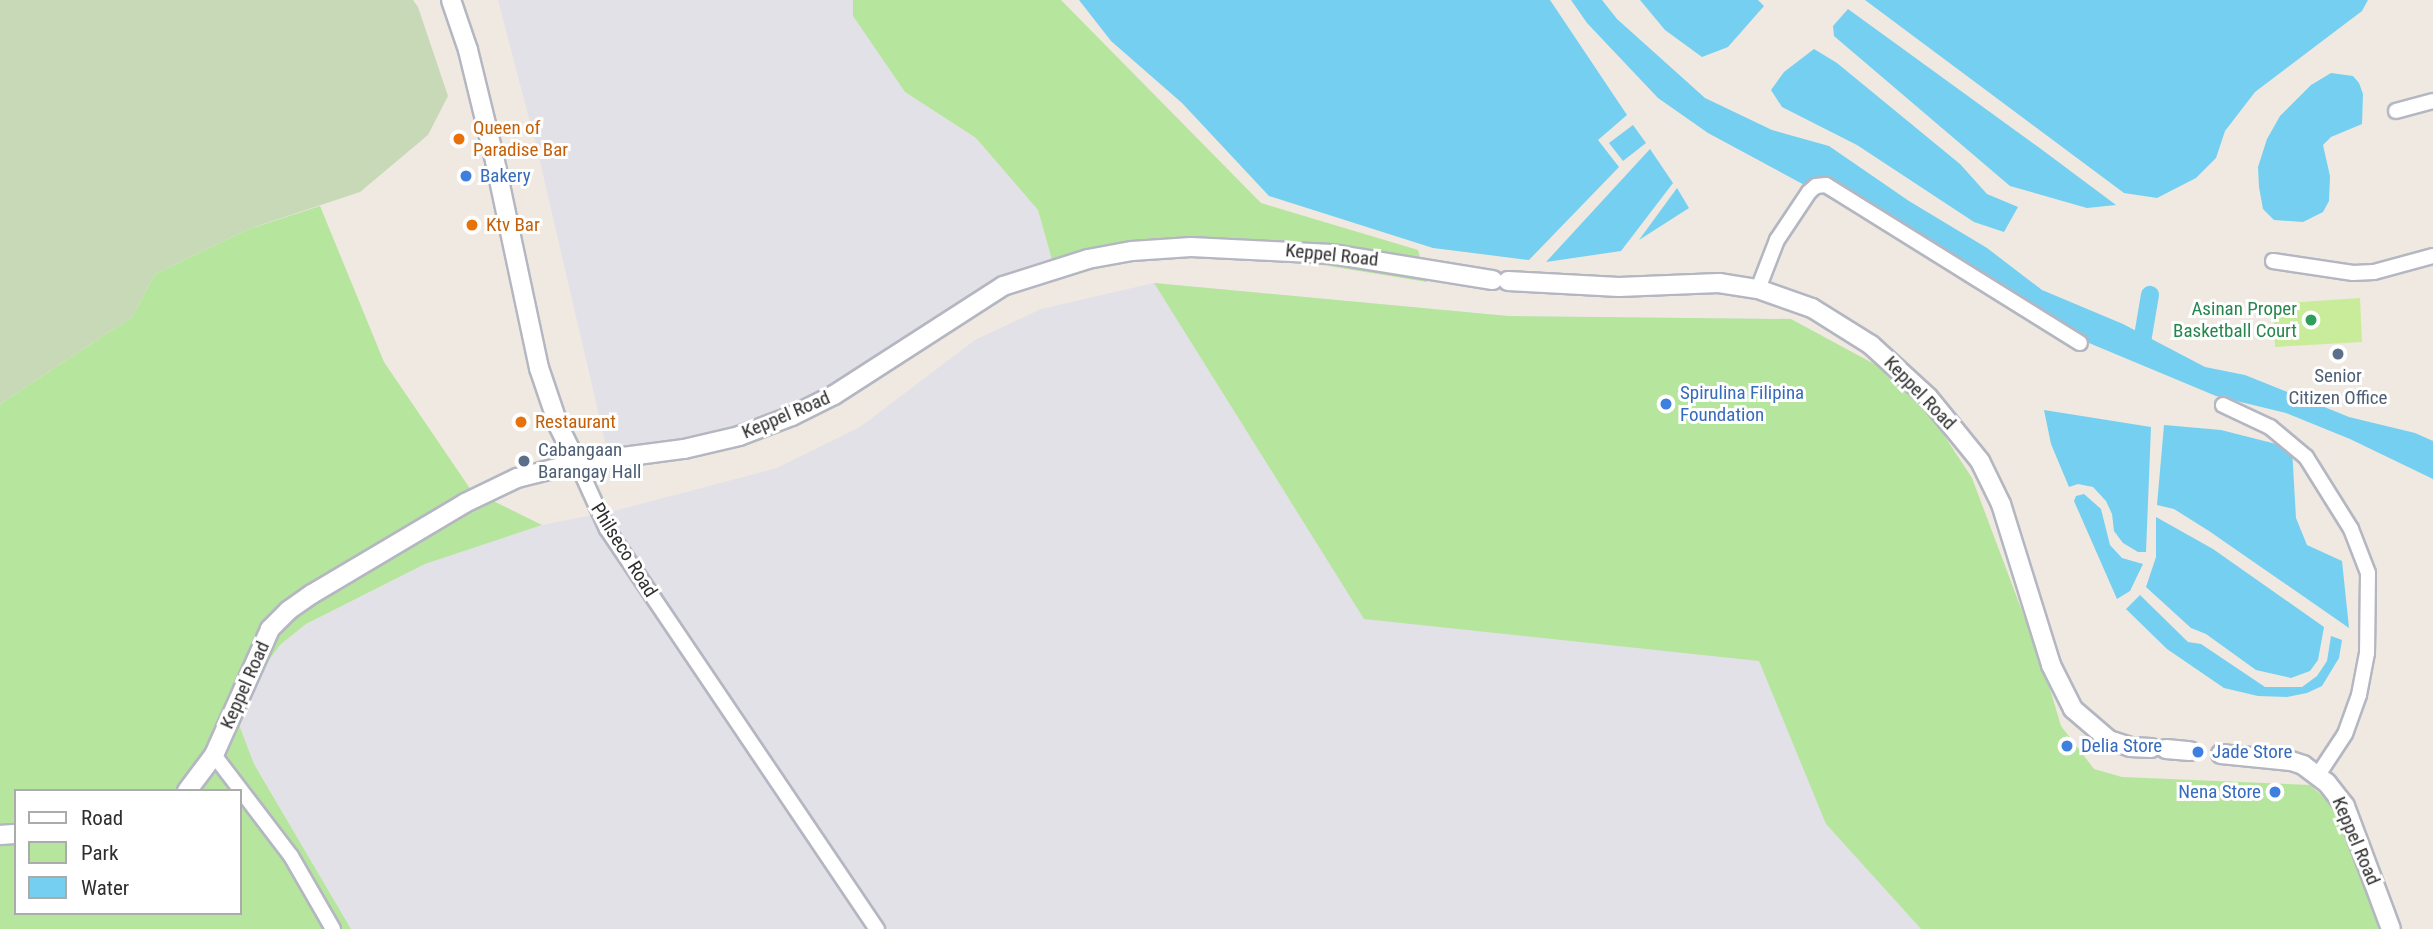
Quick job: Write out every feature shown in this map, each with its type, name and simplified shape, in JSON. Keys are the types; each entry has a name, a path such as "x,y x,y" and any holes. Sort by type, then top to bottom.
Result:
{"street":[{"name":"Philseco Road","path":"451,0 468,50 495,161 539,368 559,427 614,538 877,929"},
{"path":"2396,111 2433,101"},
{"path":"1758,289 1777,240 1809,192 1816,186 1826,185 2080,343"},
{"name":"Keppel Road","path":"188,789 214,755 264,640 289,610 494,488 526,475 577,463 696,447 792,416 834,395 989,293 1044,271 1132,251 1191,247 1275,249 1372,259 1500,280 1619,287 1720,283 1758,289 1812,307 1847,328 1903,372 1947,419 1980,461 2001,504 2051,665 2066,698 2080,718 2109,740 2130,747 2291,761 2318,775 2344,806 2391,929"},
{"path":"2273,261 2353,273 2374,272 2433,256"},
{"path":"2223,405 2270,427 2306,457 2351,529 2368,573 2367,653 2359,695 2346,734 2318,775"},
{"path":"214,755 240,789"},
{"path":"242,792 291,856 332,929"}],"shaded area":[{"path":"498,0 853,0 854,16 905,92 976,138 1038,210 1054,267 986,288 927,322 846,388 781,426 611,467 538,153"},
{"path":"1154,283 1508,316 1791,319 1932,417 1972,478 1826,824 1921,929 351,929 254,764 238,722 260,672 281,644 306,624 425,564 542,525 614,511 777,468 860,427 975,340 1041,309"}],"green space":[{"path":"0,0 413,0 418,7 448,96 428,135 360,192 249,229 155,274 132,317 0,404"},
{"path":"853,0 1061,0 1261,203 1418,250 1427,282 1192,244 1054,267 1038,210 976,138 905,92 853,16"},
{"path":"320,206 384,362 471,490 542,525 425,564 306,624 281,644 260,672 238,722 254,764 351,929 0,929 0,404 132,317 155,274 249,229"},
{"path":"1154,283 1508,316 1791,319 1889,372 1932,417 1972,478 2045,672 2061,726 2094,769 2122,777 2310,785 2337,809 2383,929 1921,929 1826,824 1759,661 1364,619"},
{"path":"2360,298 2362,342 2275,347 2273,304"}],"water":[{"path":"1079,0 1550,0 1627,115 1598,140 1619,167 1529,260 1433,248 1269,196 1182,103 1111,41"},
{"path":"1571,0 1602,0 1617,19 1705,98 1772,130 1829,146 1909,201 1987,248 2042,290 2123,324 2205,367 2245,375 2349,417 2415,433 2433,441 2433,479 2350,439 2286,413 2216,396 2029,318 1967,284 1871,221 1708,133 1658,98 1587,23"},
{"path":"1640,0 1758,0 1764,6 1728,47 1702,57 1665,30"},
{"path":"1865,0 2368,0 2362,11 2255,92 2225,131 2216,158 2196,178 2157,198 2124,193"},
{"path":"1848,9 2116,205 2087,208 2010,186 1834,36 1833,26"},
{"path":"1814,49 1837,63 1960,164 1987,194 2018,207 2004,232 1974,222 1857,145 1782,107 1771,90 1784,72"},
{"path":"2331,73 2353,76 2359,83 2363,94 2362,124 2331,137 2323,145 2330,176 2329,201 2323,212 2303,222 2274,220 2263,209 2259,187 2258,167 2267,139 2280,116 2311,85"},
{"path":"1633,125 1646,143 1623,161 1609,143"},
{"path":"1650,149 1673,183 1621,251 1546,262"},
{"path":"1677,188 1689,208 1639,240"},
{"path":"2044,410 2151,427 2146,552 2138,552 2123,543 2114,531 2112,514 2106,501 2093,487 2078,484 2069,487 2051,444"},
{"path":"2164,425 2221,430 2292,448 2296,518 2307,545 2342,561 2349,628 2209,531 2174,509 2157,505"},
{"path":"2084,494 2101,509 2110,545 2122,558 2143,564 2130,591 2117,599 2074,501 2076,496"},
{"path":"2156,517 2213,549 2324,627 2318,660 2310,671 2291,678 2256,670 2206,634 2191,628 2146,587 2156,557"},
{"path":"2140,595 2188,642 2201,644 2265,687 2302,687 2317,676 2327,661 2331,636 2342,640 2339,658 2322,686 2307,693 2287,697 2258,696 2224,688 2167,649 2126,609"}],"waterway":[{"path":"2141,348 2150,295"}],"place":[{"name":"Queen of Paradise Bar","path":"459,139"},
{"name":"Bakery","path":"466,176"},
{"name":"Ktv Bar","path":"472,225"},
{"name":"Asinan Proper Basketball Court","path":"2311,320"},
{"name":"Senior Citizen Office","path":"2338,354"},
{"name":"Spirulina Filipina Foundation","path":"1666,404"},
{"name":"Restaurant","path":"521,422"},
{"name":"Cabangaan Barangay Hall","path":"524,461"},
{"name":"Delia Store","path":"2067,746"},
{"name":"Jade Store","path":"2198,752"},
{"name":"Nena Store","path":"2275,792"}]}
